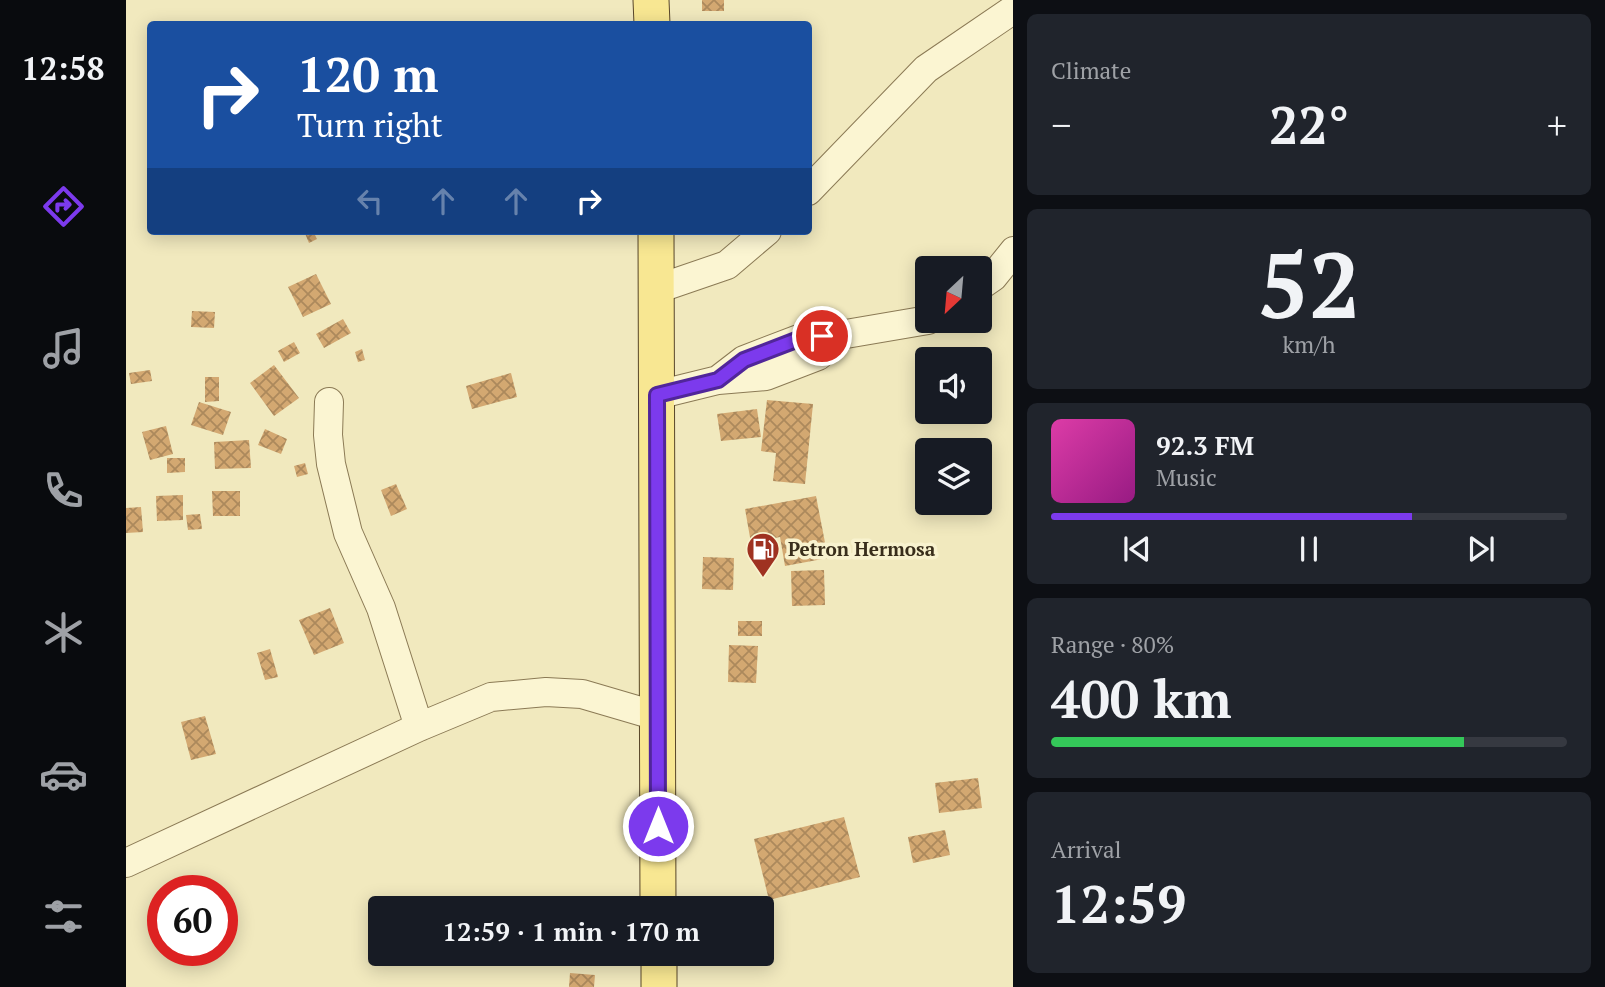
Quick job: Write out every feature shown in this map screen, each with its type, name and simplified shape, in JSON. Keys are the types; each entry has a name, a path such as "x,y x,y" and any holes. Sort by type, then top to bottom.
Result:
{"main road":[{"path":"651,0 652,21"},
{"path":"656,235 658,896"},
{"path":"659,966 659,987"}],"street":[{"path":"812,187 926,69 1013,9"},
{"path":"657,289 727,265 762,235"},
{"path":"992,278 1013,251"},
{"path":"657,395 718,380 744,360 804,337 840,335 915,322"},
{"path":"329,402 331,464 348,533 380,608 419,727"},
{"path":"126,863 419,727 491,697 546,692 582,694 657,716"}],"building":[{"path":"702,0 724,0 724,11 702,11"},
{"path":"306,235 315,235 317,239 309,243"},
{"path":"316,274 331,304 303,317 288,287"},
{"path":"192,311 215,312 214,328 191,327"},
{"path":"343,319 351,333 324,348 316,334"},
{"path":"294,342 300,353 284,362 278,351"},
{"path":"362,349 365,360 358,362 355,352"},
{"path":"274,365 299,398 274,416 250,383"},
{"path":"150,370 152,381 131,384 129,373"},
{"path":"511,373 517,397 472,409 466,386"},
{"path":"205,377 219,377 219,401 205,402"},
{"path":"767,400 813,404 805,484 773,481 776,453 761,451"},
{"path":"199,402 231,412 223,435 191,425"},
{"path":"757,409 761,437 721,441 717,414"},
{"path":"166,426 173,454 150,460 142,432"},
{"path":"265,429 287,439 281,454 258,445"},
{"path":"249,440 251,468 215,469 214,442"},
{"path":"167,458 185,458 185,472 167,473"},
{"path":"305,463 308,474 297,477 294,466"},
{"path":"396,484 407,509 391,516 381,490"},
{"path":"212,491 240,491 240,516 213,516"},
{"path":"183,495 183,520 157,521 156,496"},
{"path":"816,496 828,558 785,566 780,537 751,543 745,509"},
{"path":"141,507 143,532 126,533 126,508"},
{"path":"200,514 202,529 188,530 186,515"},
{"path":"703,557 734,558 733,590 702,589"},
{"path":"824,570 825,605 792,606 791,571"},
{"path":"330,608 344,643 314,655 299,620"},
{"path":"738,621 762,621 762,636 738,636"},
{"path":"729,645 758,646 756,683 728,682"},
{"path":"270,649 278,677 265,680 257,653"},
{"path":"205,716 216,754 191,760 181,722"},
{"path":"978,778 982,808 939,813 935,783"},
{"path":"844,817 860,877 774,899 774,896 768,896 754,839"},
{"path":"945,830 950,855 913,863 908,837"},
{"path":"570,973 595,975 594,987 569,987"}],"place":[{"name":"Petron Hermosa","path":"763,579"}],"route":[{"path":"658,826 657,395 718,380 744,360 804,337 822,336"}]}
